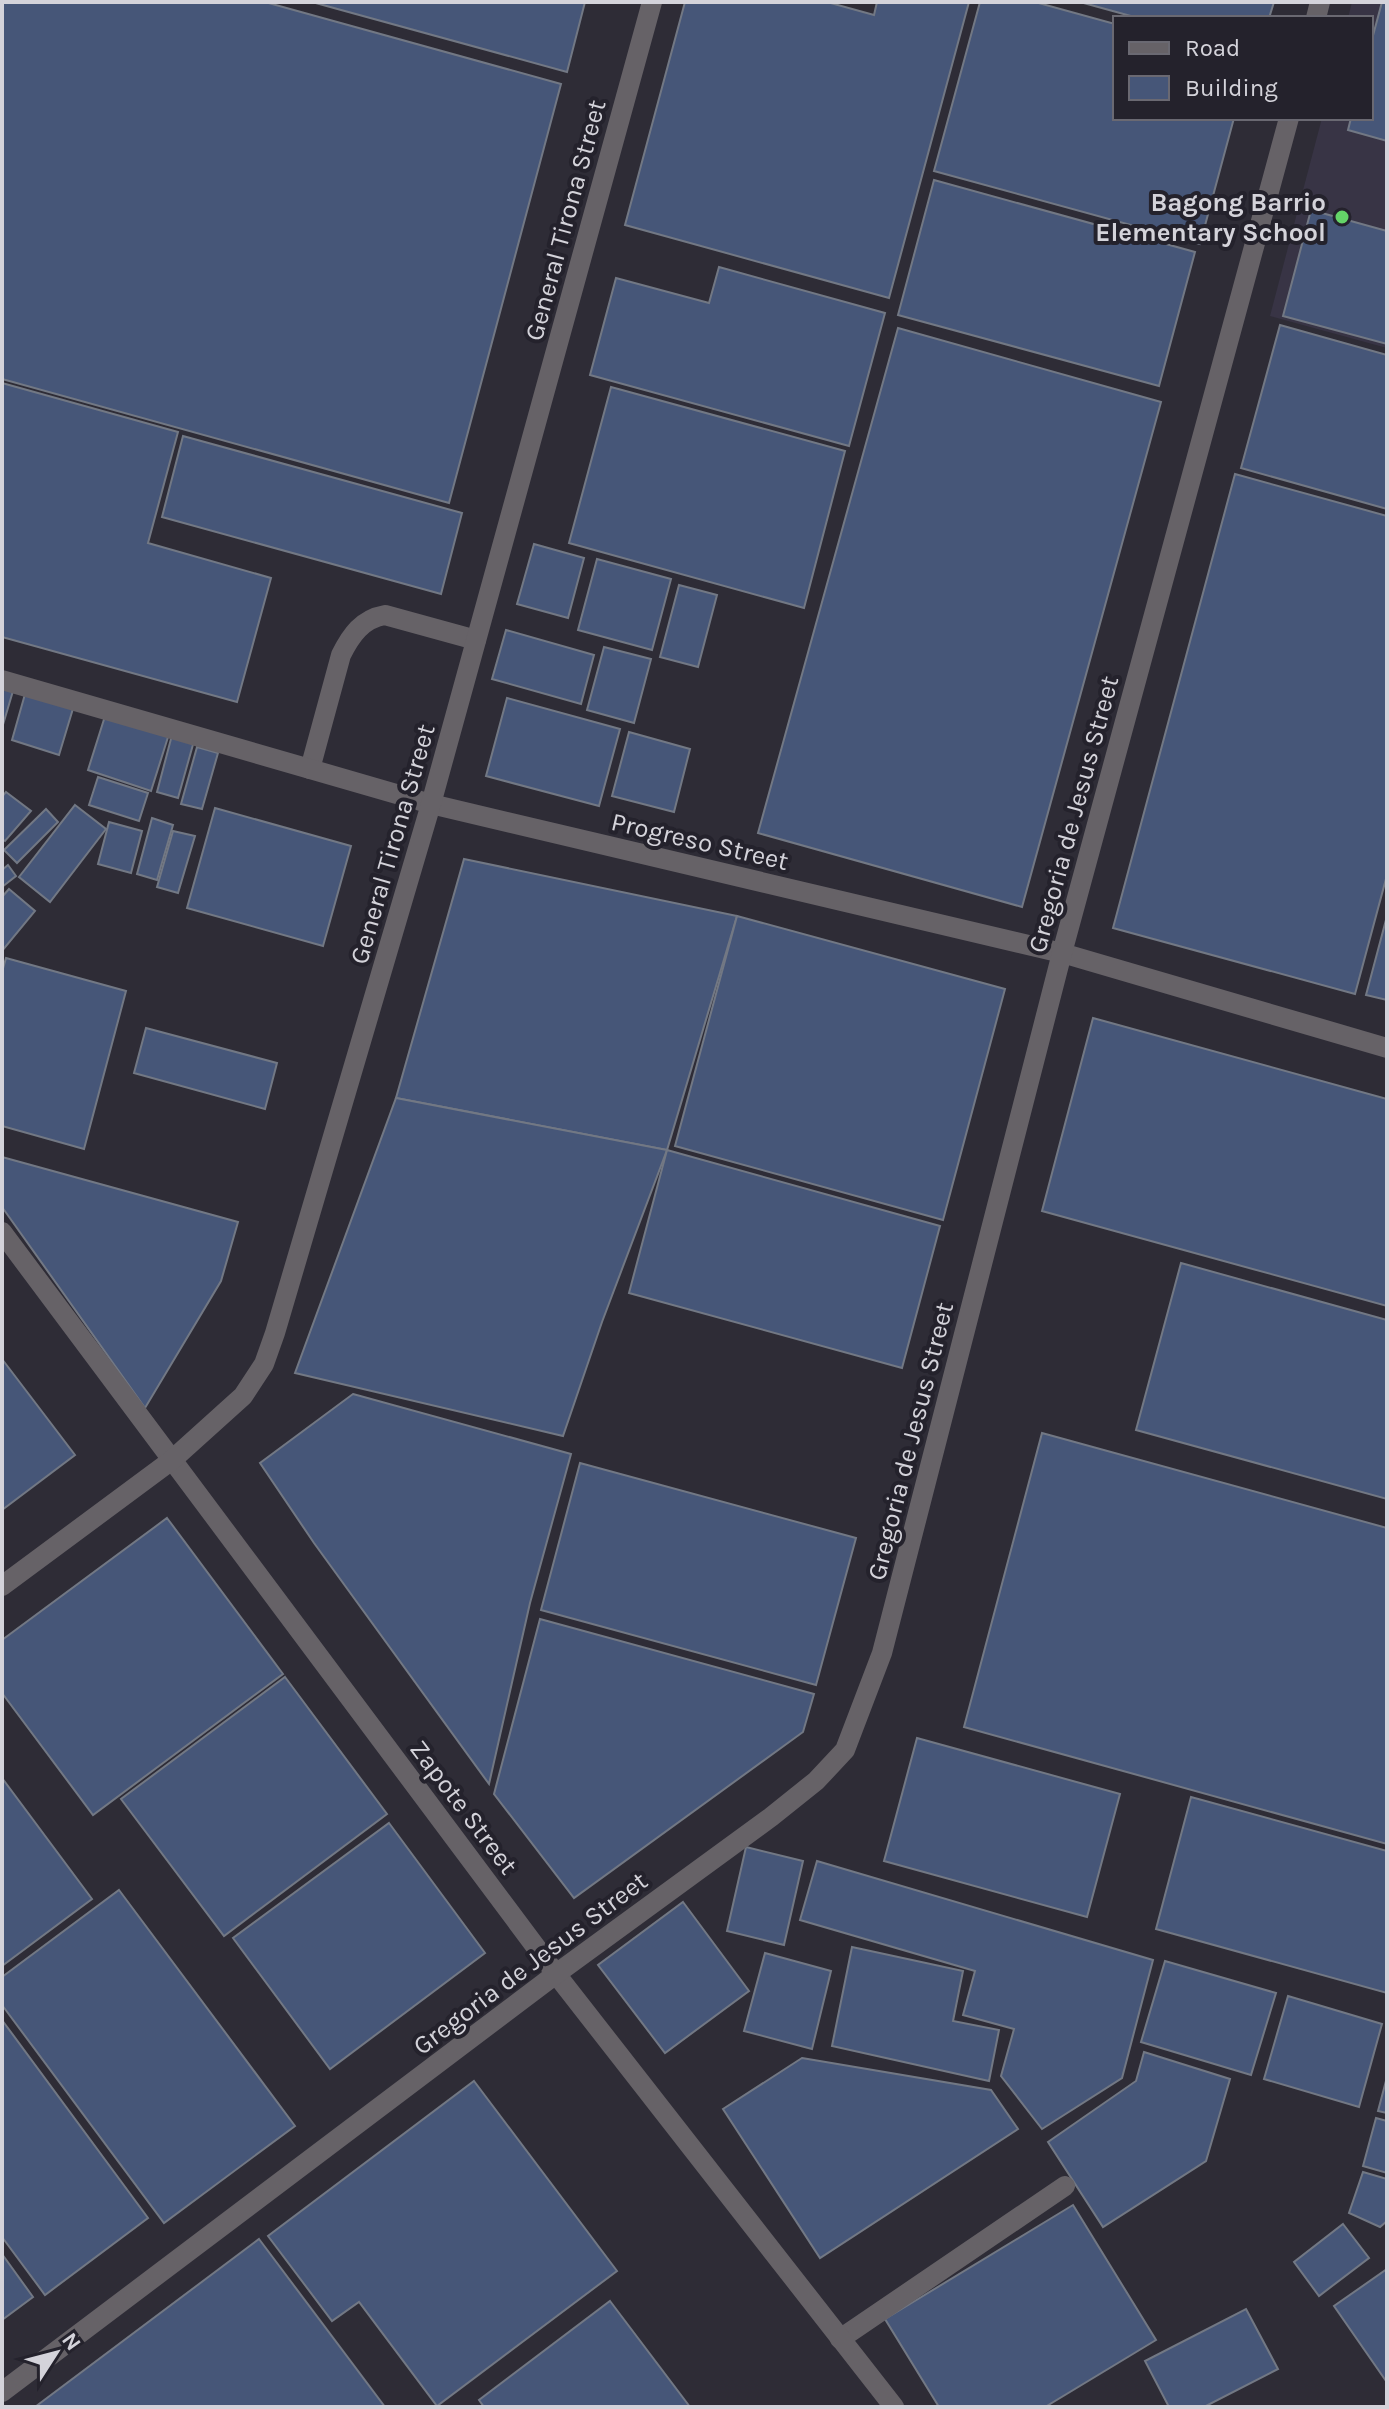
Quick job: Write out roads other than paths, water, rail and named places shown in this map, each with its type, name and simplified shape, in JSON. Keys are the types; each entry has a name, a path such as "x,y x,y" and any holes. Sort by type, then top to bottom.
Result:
{"street":[{"name":"General Tirona Street","path":"2,1586 172,1460 243,1396 264,1364 431,804 652,2"},
{"name":"Gregoria de Jesus Street","path":"2,2392 556,1974 771,1817 816,1781 845,1750 882,1653 1062,953 1288,120"},
{"path":"310,769 341,655 361,625 373,617 385,615 476,640"},
{"name":"Progreso Street","path":"2,680 431,804 1062,953 1387,1048"},
{"name":"Zapote Street","path":"2,1232 556,1974 894,2407"},
{"path":"840,2339 1065,2186"}],"place":[{"name":"Bagong Barrio Elementary School","path":"1342,217"}]}
